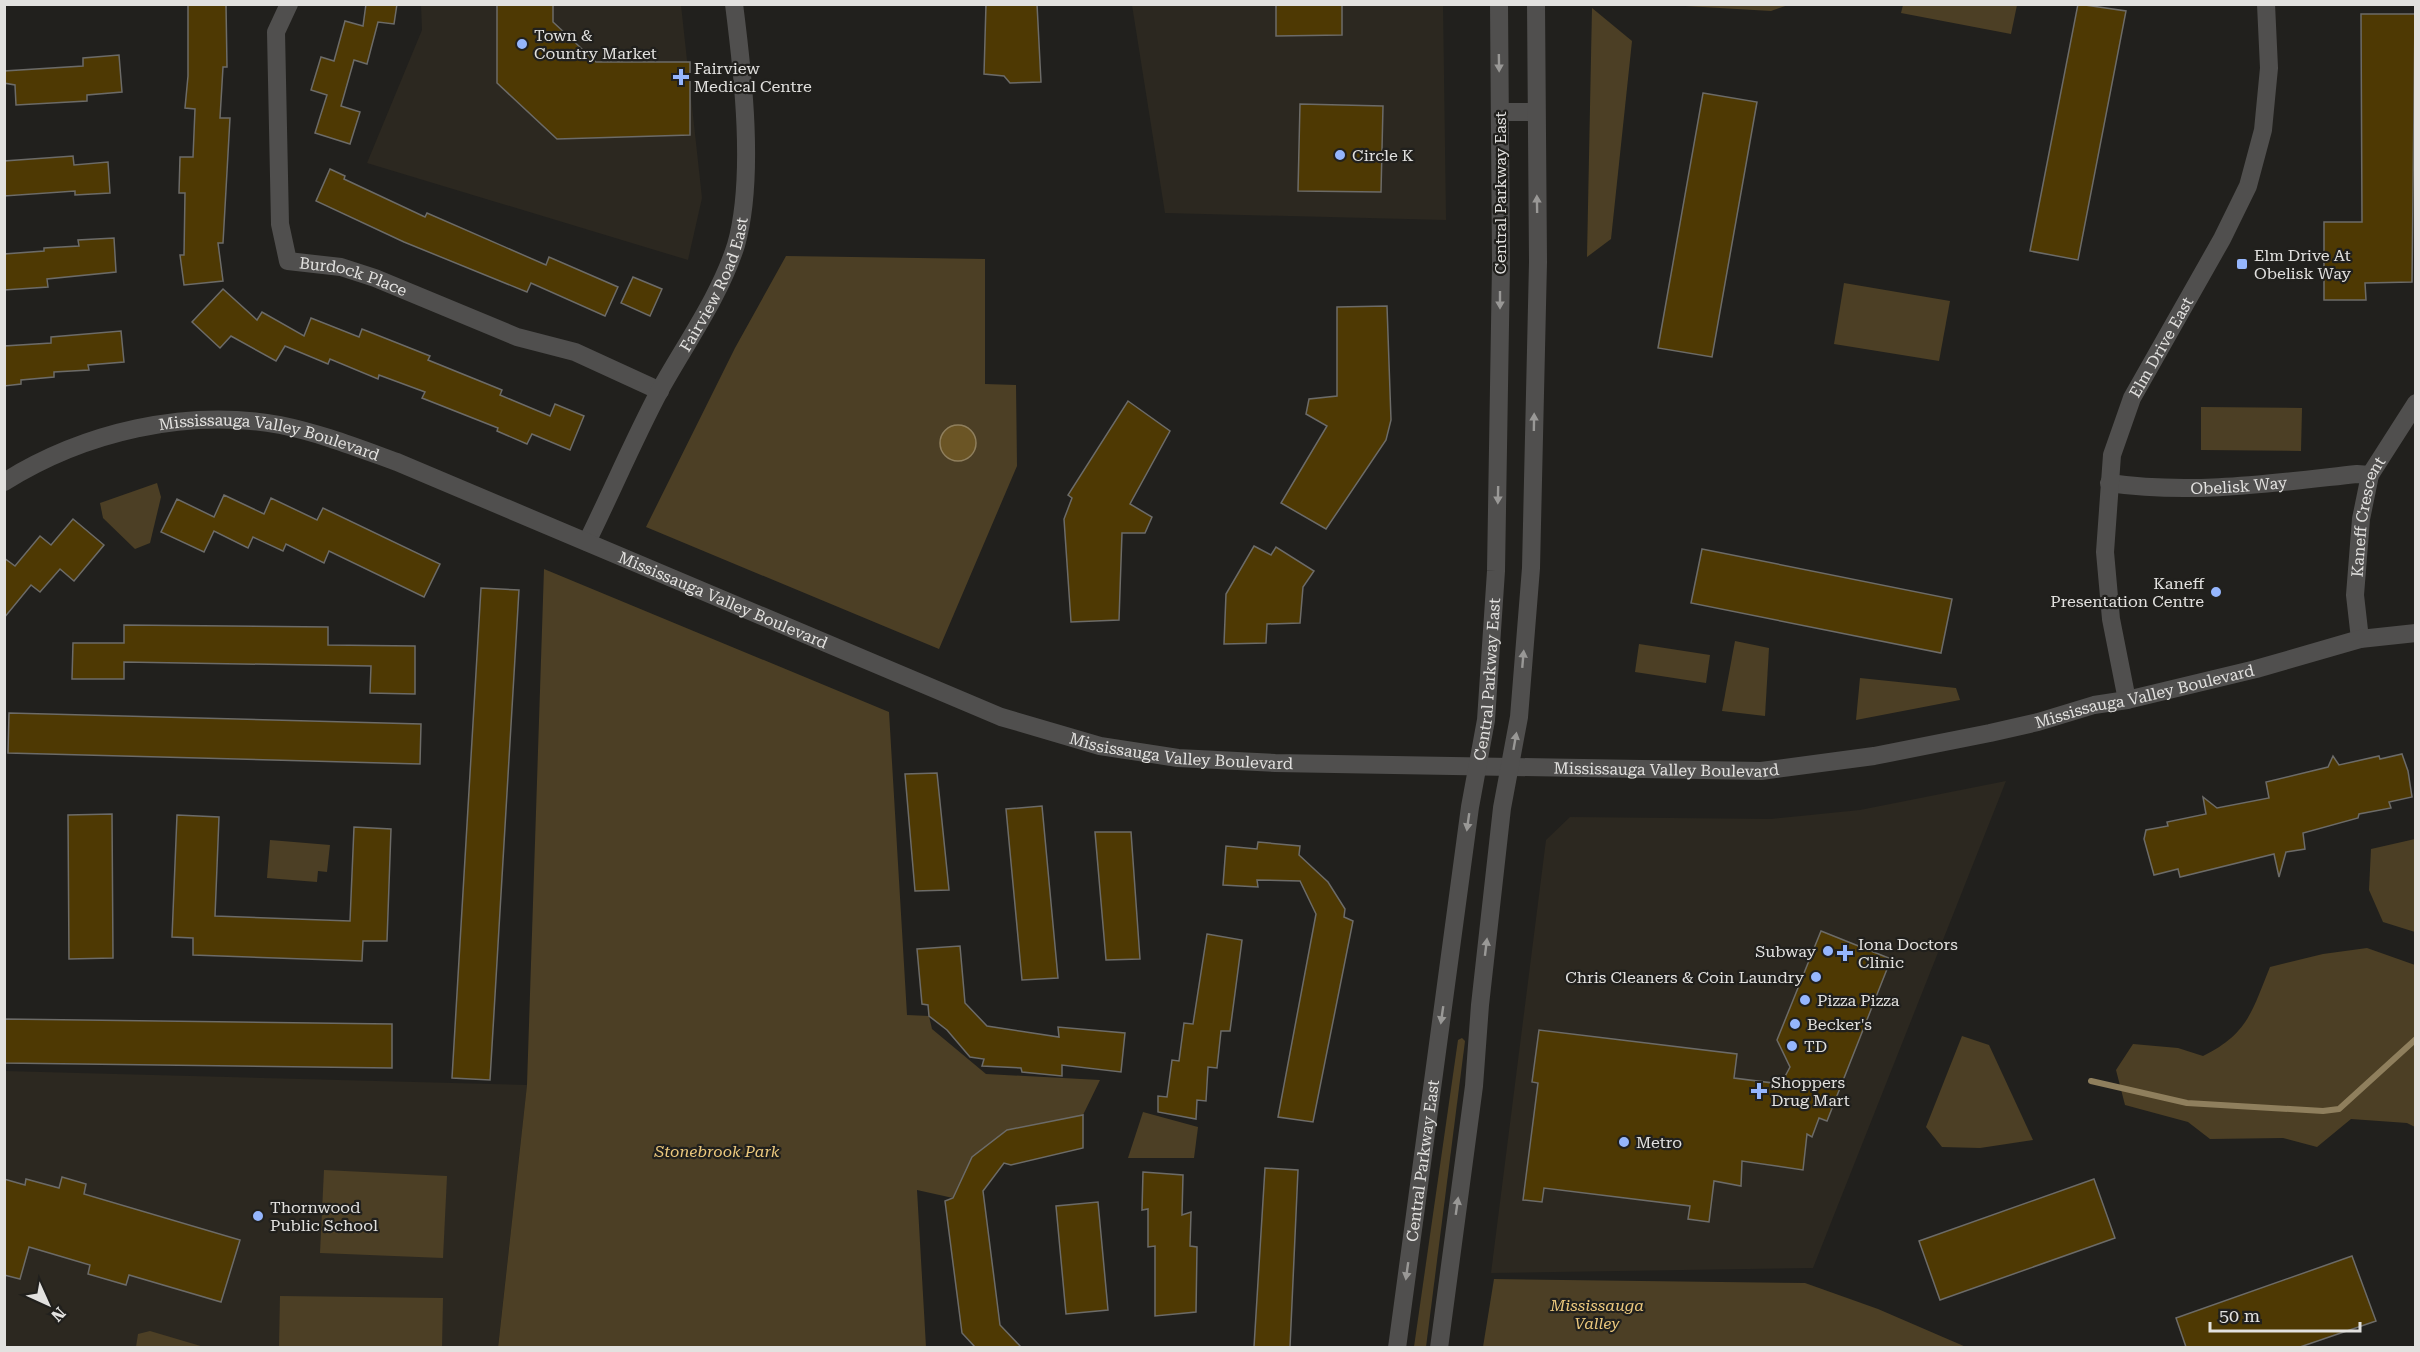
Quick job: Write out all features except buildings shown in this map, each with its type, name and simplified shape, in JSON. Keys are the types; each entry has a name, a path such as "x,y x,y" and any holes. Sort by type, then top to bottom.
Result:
{"street":[{"name":"Burdock Place","path":"289,4 276,32 280,224 288,261 341,267 375,278 517,337 575,352 660,391"},
{"name":"Fairview Road East","path":"587,542 660,391 710,304 735,245 744,199 746,159 734,4"},
{"name":"Central Parkway East","path":"1397,1347 1470,807 1486,720 1496,571 1499,4"},
{"name":"Central Parkway East","path":"1439,1347 1474,1086 1480,1005 1502,808 1519,717 1531,568 1538,262 1536,4"},
{"name":"Elm Drive East","path":"2127,700 2111,619 2105,552 2112,455 2132,398 2222,239 2248,186 2264,130 2269,68 2266,4"},
{"path":"1500,112 1536,112"},
{"name":"Kaneff Crescent","path":"2360,639 2355,595 2361,519 2370,475 2415,404"},
{"name":"Mississauga Valley Boulevard","path":"4,482 34,463 84,442 135,429 180,422 236,421 278,425 317,434 397,462 1001,717 1100,746 1178,758 1275,763 1478,764 1761,771 1874,756 1990,733 2038,722 2094,705 2127,700 2256,669 2360,639 2415,633"},
{"name":"Obelisk Way","path":"2109,483 2151,489 2198,489 2356,474 2370,475"}],"shaded area":[{"path":"421,5 681,5 702,198 688,260 367,163 422,30"},
{"path":"1132,5 1443,5 1446,220 1165,213"},
{"path":"958,425 971,430 976,443 971,456 958,461 945,456 940,443 945,430"},
{"path":"2006,781 1813,1268 1491,1273 1546,840 1570,817 1771,819 1860,810"},
{"name":"Thornwood Public School","path":"5,1071 527,1085 498,1347 5,1348"}],"green space":[{"path":"1668,4 1788,5 1771,11"},
{"path":"1903,4 2017,5 2011,34 1901,13"},
{"path":"1592,8 1632,41 1611,239 1587,257"},
{"path":"786,256 985,259 985,384 1016,385 1017,466 939,649 646,527 735,348"},
{"path":"1844,283 1950,301 1939,361 1834,344"},
{"path":"2201,407 2302,408 2301,451 2201,450"},
{"path":"157,483 161,497 150,543 135,549 103,518 100,503"},
{"name":"Stonebrook Park","path":"544,569 889,712 907,1015 929,1016 932,1029 986,1074 1100,1080 1083,1115 1007,1130 953,1198 917,1190 926,1347 498,1348 527,1085"},
{"path":"1735,641 1769,648 1765,716 1722,711"},
{"path":"1639,644 1710,655 1706,683 1635,672"},
{"path":"1860,678 1956,688 1960,700 1856,720"},
{"path":"2416,839 2415,932 2383,922 2369,890 2371,849"},
{"path":"270,840 330,845 327,872 318,871 317,882 267,878"},
{"path":"2367,948 2415,965 2415,1127 2407,1123 2351,1119 2317,1147 2283,1138 2210,1139 2188,1122 2125,1105 2116,1070 2133,1044 2178,1048 2203,1056 2230,1039 2247,1020 2270,967 2323,954"},
{"path":"1962,1036 1989,1045 2033,1140 1980,1148 1942,1147 1926,1127"},
{"path":"1462,1038 1465,1041 1426,1347 1414,1347 1458,1040"},
{"path":"1143,1112 1198,1127 1194,1158 1128,1158"},
{"path":"324,1170 447,1176 443,1258 320,1253"},
{"name":"Mississauga Valley","path":"1494,1279 1805,1283 1878,1309 1966,1347 1483,1347"},
{"path":"280,1296 443,1298 442,1347 279,1347"},
{"path":"150,1331 204,1347 136,1347 138,1334"}],"waterway":[{"path":"2091,1081 2187,1103 2323,1111 2339,1109 2416,1039"}],"place":[{"name":"Town & Country Market","path":"522,44"},
{"name":"Fairview Medical Centre","path":"681,77"},
{"name":"Circle K","path":"1340,155"},
{"name":"Elm Drive At Obelisk Way","path":"2242,264"},
{"name":"Kaneff Presentation Centre","path":"2216,592"},
{"name":"Subway","path":"1828,951"},
{"name":"Iona Doctors Clinic","path":"1845,953"},
{"name":"Chris Cleaners & Coin Laundry","path":"1816,977"},
{"name":"Pizza Pizza","path":"1805,1000"},
{"name":"Becker's","path":"1795,1024"},
{"name":"TD","path":"1792,1046"},
{"name":"Shoppers Drug Mart","path":"1759,1091"},
{"name":"Metro","path":"1624,1142"},
{"name":"Thornwood Public School","path":"258,1216"}]}
